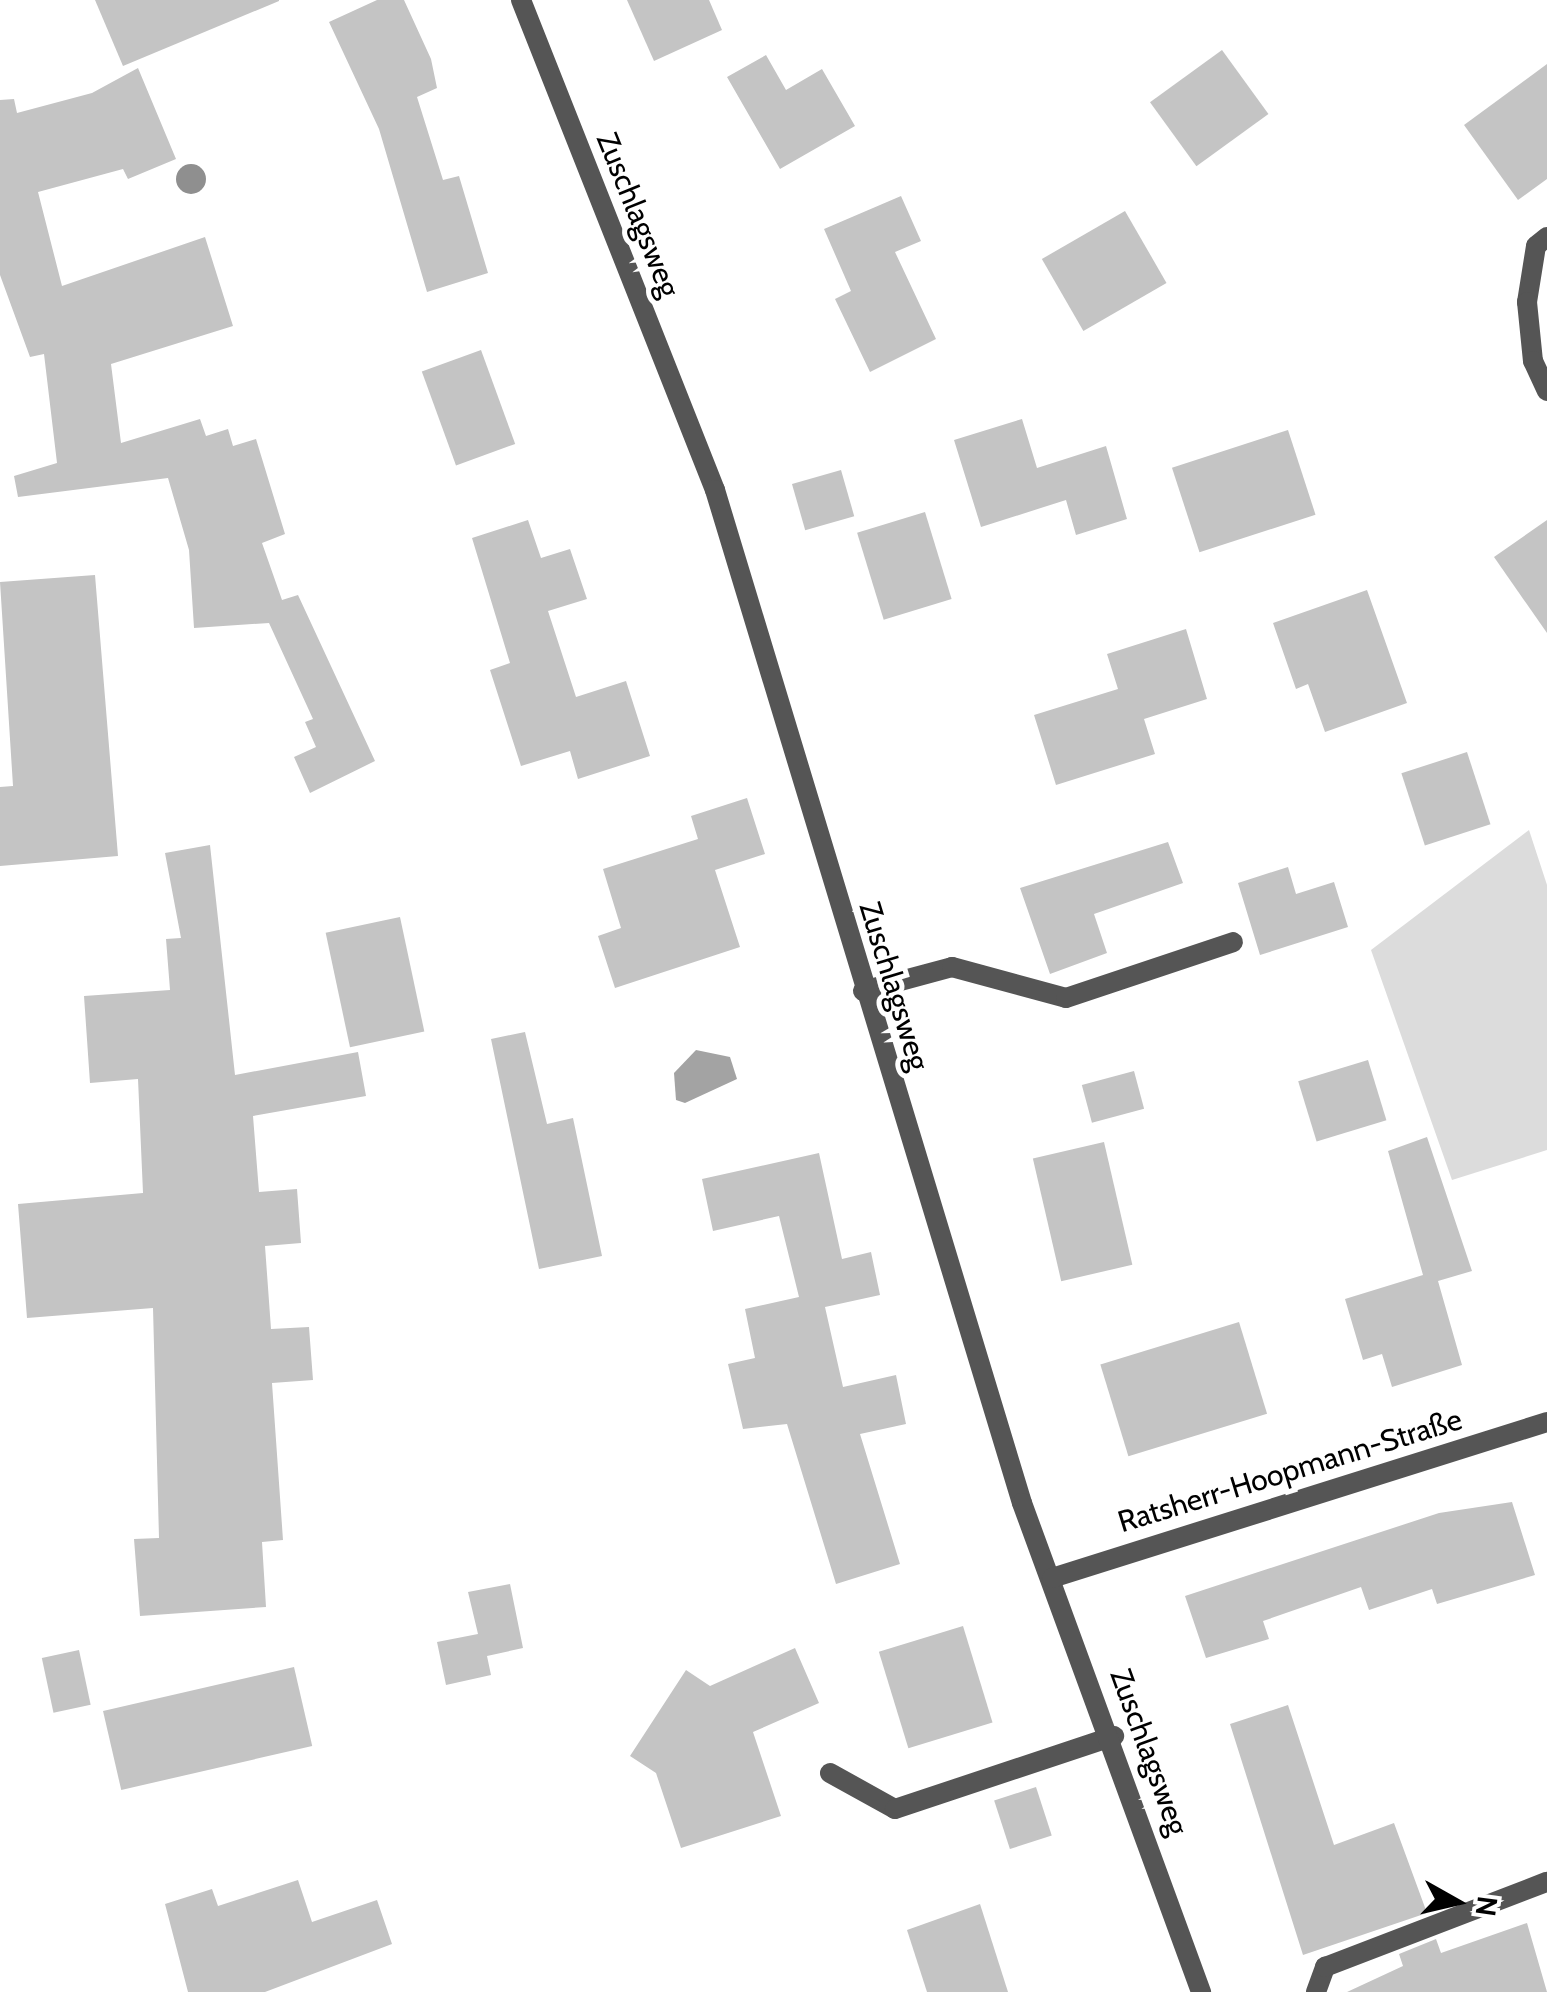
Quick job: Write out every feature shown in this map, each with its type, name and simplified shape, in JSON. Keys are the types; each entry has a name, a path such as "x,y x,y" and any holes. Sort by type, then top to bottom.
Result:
{"street":[{"name":"Zuschlagsweg","path":"521,0 715,490 863,991 1052,1578 1114,1736 1201,1992"},
{"path":"1547,237 1536,246 1527,302 1533,360 1547,391"},
{"path":"863,991 952,966 1066,998 1233,942"},
{"name":"Ratsherr-Hoopmann-Straße","path":"1052,1578 1547,1422"},
{"path":"830,1773 895,1808 1114,1736"},
{"path":"1316,1992 1325,1967 1547,1882"}],"shaded area":[{"path":"1529,830 1547,885 1547,1150 1452,1180 1371,950"},
{"path":"696,1050 730,1057 737,1079 685,1103 676,1100 674,1073"}],"building":[{"path":"95,0 279,0 279,1 123,66"},
{"path":"377,0 404,0 431,59 437,88 417,97 443,180 459,176 488,273 427,292 379,129 329,22"},
{"path":"627,0 709,0 722,30 654,61"},
{"path":"1222,50 1268,114 1196,166 1150,102"},
{"path":"766,55 786,90 822,69 855,126 780,169 727,77"},
{"path":"1547,64 1547,179 1518,200 1464,125"},
{"path":"138,68 176,159 128,179 123,169 38,192 62,286 205,237 233,326 111,364 121,443 200,419 206,436 228,429 233,446 256,439 285,534 262,543 282,600 298,595 375,761 310,793 294,757 316,747 305,722 313,719 269,623 194,628 189,550 168,478 18,497 14,476 57,463 44,354 30,357 0,275 0,100 14,99 17,113 92,93"},
{"path":"901,196 921,241 895,252 936,339 870,372 835,299 851,291 824,229"},
{"path":"1125,211 1166,283 1083,331 1042,259"},
{"path":"481,350 515,444 456,466 422,372"},
{"path":"1022,419 1037,468 1106,446 1127,519 1076,535 1066,500 981,527 954,440"},
{"path":"1288,430 1316,515 1199,552 1172,468"},
{"path":"841,470 854,516 805,530 792,484"},
{"path":"925,512 952,599 884,620 857,533"},
{"path":"528,520 541,558 570,549 587,599 548,611 576,697 626,681 650,756 578,779 570,751 521,766 490,670 510,663 472,538"},
{"path":"1547,520 1547,633 1494,557"},
{"path":"95,575 118,856 0,866 0,787 13,786 0,582"},
{"path":"1367,590 1407,703 1325,732 1308,684 1296,689 1273,623"},
{"path":"1186,629 1207,699 1144,719 1155,754 1056,785 1034,715 1118,689 1107,654"},
{"path":"1467,752 1490,824 1425,846 1401,773"},
{"path":"747,798 765,854 715,870 740,947 615,988 598,936 621,928 603,869 698,839 691,816"},
{"path":"1168,842 1183,883 1094,914 1107,953 1050,974 1020,888"},
{"path":"210,845 235,1075 358,1052 366,1096 253,1116 259,1192 297,1189 301,1243 265,1246 271,1329 309,1327 313,1380 272,1383 283,1540 262,1542 266,1607 140,1616 134,1539 159,1538 153,1308 27,1318 18,1204 143,1193 138,1079 90,1083 84,996 170,990 166,939 181,938 165,853"},
{"path":"1288,867 1296,894 1334,882 1348,927 1260,955 1238,883"},
{"path":"400,917 424,1031 350,1047 326,933"},
{"path":"525,1032 547,1124 573,1118 602,1256 539,1269 491,1039"},
{"path":"1368,1060 1386,1120 1317,1142 1298,1081"},
{"path":"1134,1071 1144,1109 1092,1123 1082,1085"},
{"path":"1427,1137 1472,1271 1438,1281 1462,1365 1392,1387 1382,1354 1363,1360 1345,1299 1423,1275 1388,1151"},
{"path":"1104,1142 1132,1265 1061,1281 1033,1158"},
{"path":"819,1153 842,1259 871,1252 880,1295 825,1307 843,1387 896,1375 906,1424 860,1434 900,1564 836,1584 787,1424 743,1429 728,1364 755,1358 745,1309 799,1297 779,1216 713,1231 702,1179"},
{"path":"1239,1322 1267,1414 1128,1456 1100,1364"},
{"path":"1512,1502 1535,1575 1437,1604 1432,1589 1369,1610 1361,1587 1263,1621 1269,1639 1206,1658 1185,1596 1439,1513"},
{"path":"510,1584 523,1648 487,1656 491,1675 446,1685 437,1642 478,1634 468,1592"},
{"path":"963,1626 993,1723 908,1748 879,1652"},
{"path":"795,1648 819,1703 753,1732 781,1816 681,1848 656,1773 630,1756 686,1670 710,1686"},
{"path":"79,1650 91,1705 53,1713 42,1658"},
{"path":"294,1667 312,1746 121,1790 103,1711"},
{"path":"1288,1705 1334,1845 1394,1823 1427,1913 1303,1955 1230,1724"},
{"path":"1036,1787 1052,1836 1010,1849 994,1801"},
{"path":"298,1880 312,1922 377,1900 392,1944 265,1992 188,1992 165,1904 212,1889 218,1906"},
{"path":"980,1904 1008,1992 927,1992 907,1930"},
{"path":"1527,1923 1547,1992 1347,1992 1403,1966 1399,1954 1436,1939 1441,1953"}]}
